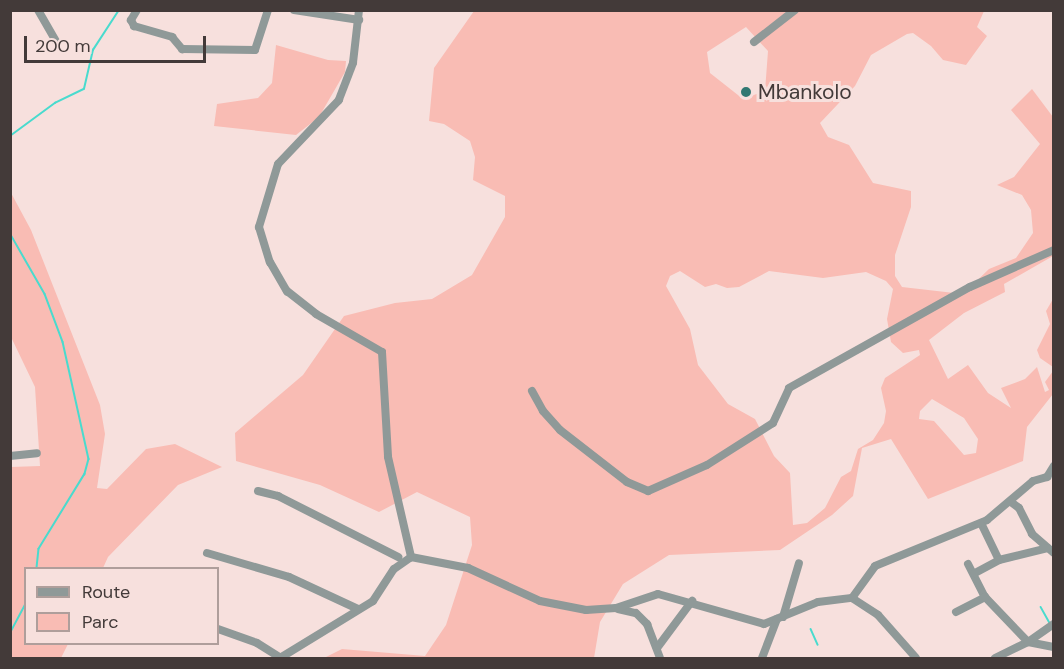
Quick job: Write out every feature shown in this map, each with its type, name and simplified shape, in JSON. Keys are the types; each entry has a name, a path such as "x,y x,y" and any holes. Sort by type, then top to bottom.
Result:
{"street":[{"path":"38,10 56,41"},
{"path":"137,10 131,20 134,26 172,36 182,50 255,50 268,10"},
{"path":"294,10 359,15 353,63 339,100 278,164 259,227 270,262 288,291 316,314 382,352 387,407 386,444 404,539 411,557"},
{"path":"754,42 795,10"},
{"path":"532,391 543,411 560,430 627,482 648,491 707,465 773,423 789,388 970,287 1053,250"},
{"path":"10,456 37,453"},
{"path":"852,598 875,566 981,523 1011,502 1033,481 1047,477 1053,466"},
{"path":"258,491 278,496 398,557"},
{"path":"1011,502 1019,508 1028,528 1051,551"},
{"path":"981,523 999,560"},
{"path":"219,629 257,643 281,658 378,596 394,568 404,539"},
{"path":"975,573 999,560 1051,551"},
{"path":"207,553 290,577 358,609"},
{"path":"394,568 411,557 479,571 540,601 586,609 616,608 658,594 692,601 757,625 818,602 852,598 878,615 916,658"},
{"path":"762,658 780,618 799,563"},
{"path":"968,564 975,573 985,597 1028,642 1053,647"},
{"path":"956,612 985,597"},
{"path":"657,648 692,601"},
{"path":"616,608 640,615 660,658"},
{"path":"994,658 1028,642 1053,624"}],"green space":[{"path":"474,11 984,11 977,27 987,36 966,65 943,60 931,46 913,33 907,34 871,55 855,86 820,123 828,137 849,145 873,183 911,191 911,207 895,255 895,276 902,287 963,294 989,269 1016,258 1033,233 1031,210 1022,195 997,185 1014,177 1040,144 1011,110 1032,89 1053,117 1053,256 1004,284 1005,292 964,313 929,340 948,379 968,365 988,393 1011,408 1001,388 1025,379 1037,367 1045,392 1049,390 1045,382 1053,371 1053,394 1027,427 1023,461 928,499 891,439 862,448 853,496 832,515 780,550 669,555 623,584 600,622 594,658 324,658 342,649 425,656 446,625 472,545 470,517 417,492 379,512 320,485 236,461 235,433 303,375 344,316 395,303 432,299 472,275 505,217 505,196 473,180 475,157 470,141 444,124 429,121 434,68","holes":["746,27 768,51 765,91 743,99 710,73 707,52","680,271 705,287 716,284 727,288 739,287 769,271 823,278 866,272 886,281 893,289 887,319 891,342 903,353 919,350 920,355 885,378 881,388 886,411 884,423 873,440 858,449 851,471 841,477 825,508 807,523 793,525 790,473 774,456 755,419 728,404 698,365 690,329 666,286 670,276","932,399 964,418 978,439 976,453 964,455 934,421 919,419 920,411"]},
{"path":"276,45 328,60 346,61 345,72 319,117 296,135 214,126 217,104 258,98 272,83"},
{"path":"10,191 31,230 100,405 105,434 97,488 107,489 146,449 175,444 222,467 178,485 108,557 103,567 24,567 24,645 68,645 61,658 11,658 11,467 40,466 35,387 11,337"},
{"path":"1053,299 1053,367 1040,358 1037,350 1050,324 1046,311"}],"waterway":[{"path":"10,136 55,103 84,89 93,50 119,10"},
{"path":"10,233 45,294 63,342 89,459 85,474 39,549 37,567"},
{"path":"10,633 24,607"},
{"path":"1041,607 1050,623"},
{"path":"811,629 818,645"}],"place":[{"name":"Mbankolo","path":"746,92"}]}
